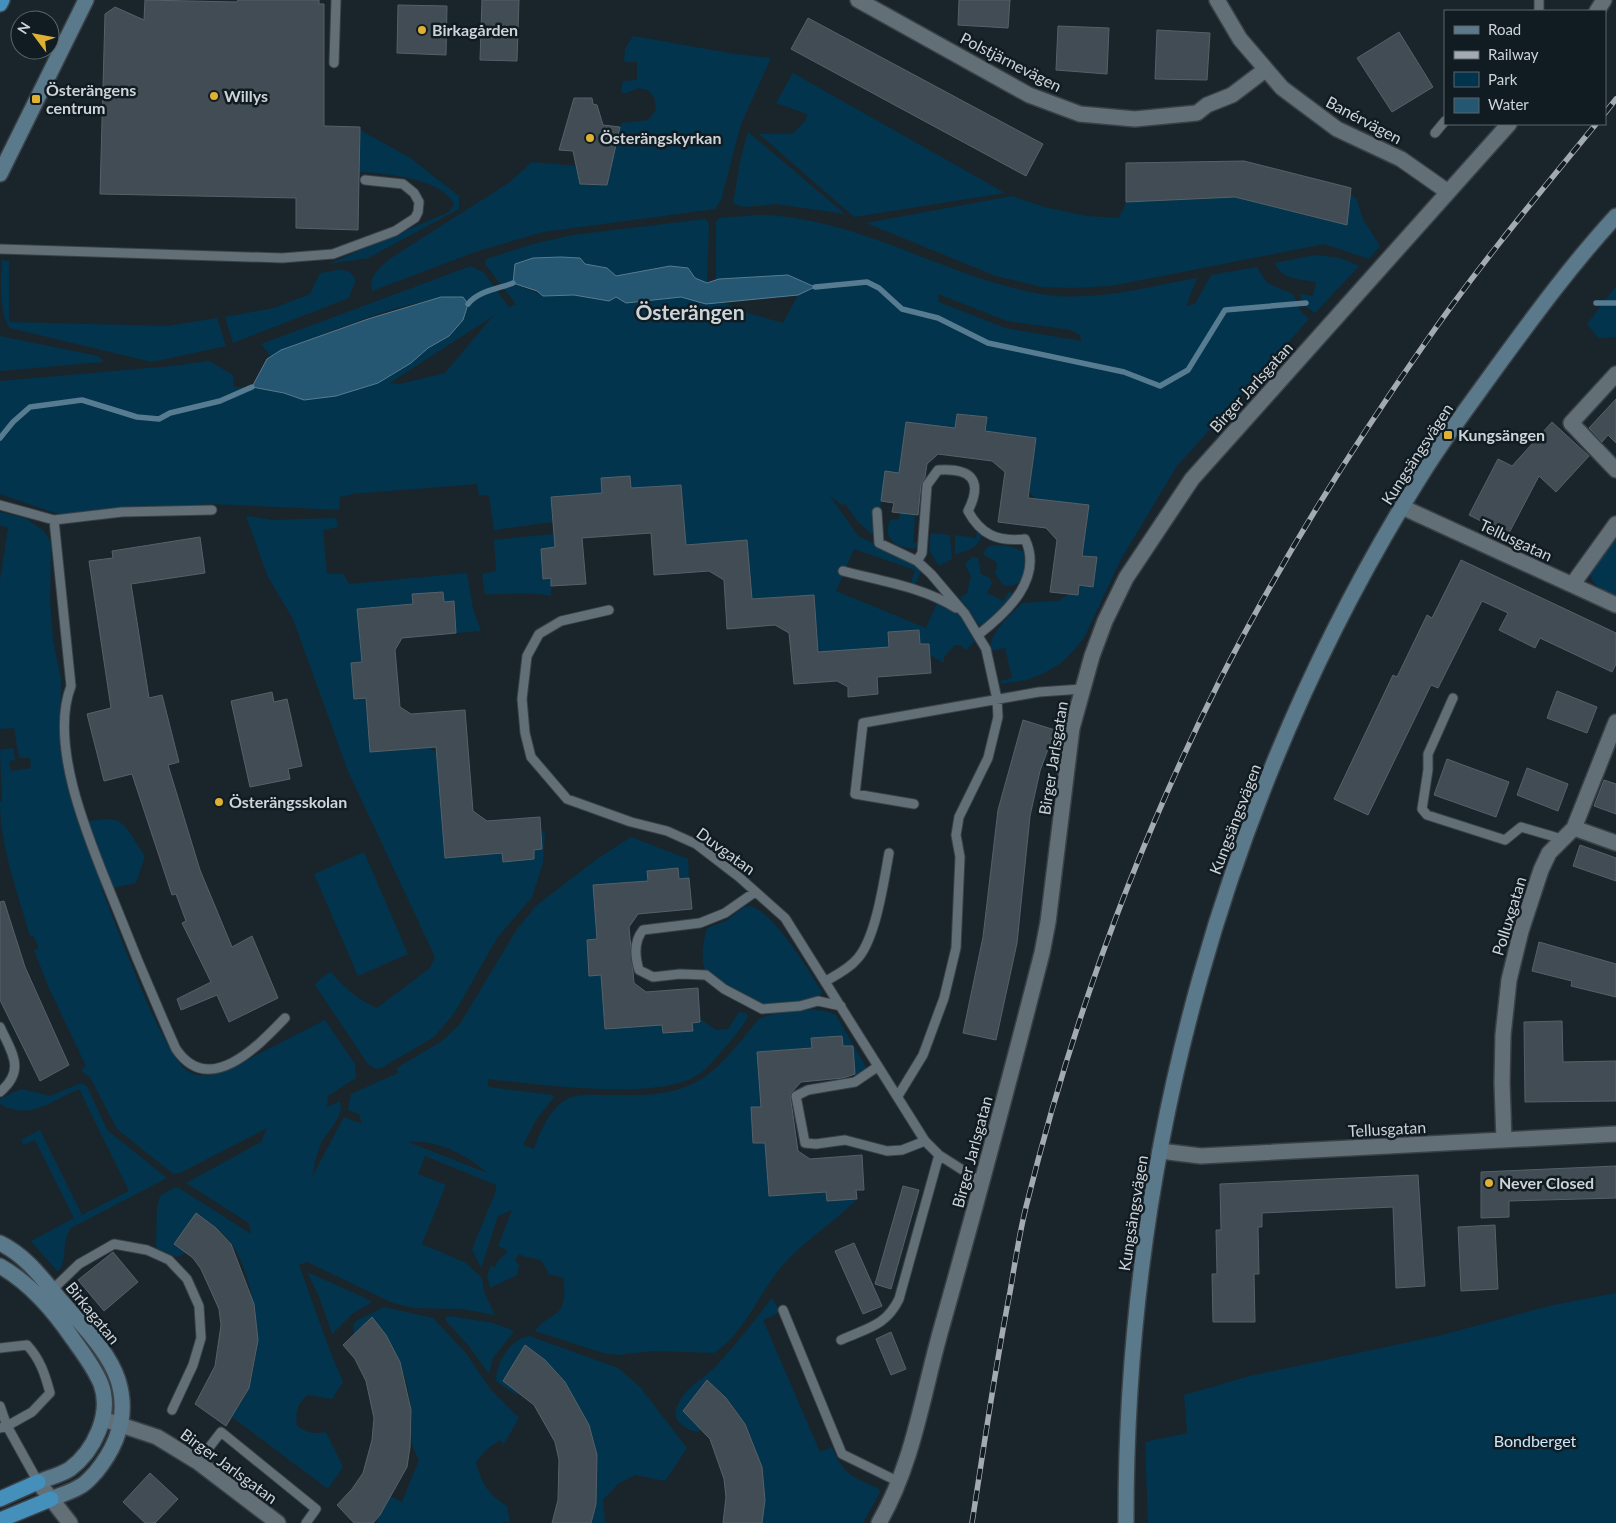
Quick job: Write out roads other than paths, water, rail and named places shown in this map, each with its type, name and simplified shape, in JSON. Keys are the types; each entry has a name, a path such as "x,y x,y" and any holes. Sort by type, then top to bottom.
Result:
{"highway":[{"path":"0,4 2,0"},
{"path":"0,1499 38,1482"},
{"path":"0,1520 51,1499"}],"street":[{"path":"0,174 86,0"},
{"name":"Polstjärnevägen","path":"858,0 1029,95 1080,114 1135,119 1197,113 1207,105 1232,95 1265,70"},
{"name":"Banérvägen","path":"1217,0 1240,39 1265,70 1288,93 1337,129 1401,159 1448,192"},
{"name":"Birger Jarlsgatan","path":"879,1523 899,1482 914,1439 941,1328 983,1183 1045,938 1072,728 1082,690 1106,621 1126,578 1192,479 1508,125"},
{"name":"Kungsängsvägen","path":"1126,1523 1126,1442 1134,1337 1144,1253 1170,1092 1196,990 1241,846 1270,774 1325,649 1402,507 1440,447 1506,354 1553,292 1616,216"},
{"path":"1616,374 1571,423 1616,470"},
{"name":"Tellusgatan","path":"1402,507 1616,605"},
{"path":"1572,585 1616,524"},
{"name":"Polluxgatan","path":"1504,1140 1502,1074 1509,980 1521,931 1541,870 1549,853 1574,828 1616,722"},
{"path":"1574,828 1616,843"},
{"name":"Tellusgatan","path":"1160,1151 1201,1156 1616,1134"},
{"name":"Birkagatan","path":"0,1243 11,1249 29,1264 58,1317 92,1365 101,1386 103,1419"},
{"name":"Birkagatan","path":"0,1266 46,1295 110,1363 118,1380 122,1399 122,1425"},
{"path":"70,1523 38,1482 69,1469 85,1456 94,1442 103,1419"},
{"name":"Birger Jarlsgatan","path":"103,1419 157,1437 198,1462 278,1523"},
{"path":"51,1499 80,1487 91,1477 106,1460 122,1425"}],"lane":[{"path":"334,63 336,0"},
{"path":"1435,133 1444,122"},
{"path":"0,249 282,258 333,254 395,231 415,218 418,212 419,202 414,193 403,184 364,180"},
{"path":"917,561 922,553 927,485 938,470 963,472 972,477 976,485 973,500 968,510 976,526 990,535 1004,539 1025,539 1029,548 1030,560 1025,587 1000,618 978,635"},
{"path":"0,506 54,520 122,512 212,510"},
{"path":"877,512 879,543 917,561 931,574 965,614 978,635 986,649 997,699 998,717 988,758 959,817 956,835 960,857 956,948 944,998 923,1055 898,1096"},
{"path":"54,520 71,686 65,702 67,754 75,798 143,976 176,1050 193,1067 204,1071 216,1069 253,1051 285,1018"},
{"path":"843,571 940,598 965,614"},
{"name":"Duvgatan","path":"609,610 561,621 539,634 527,656 522,699 525,732 531,757 567,799 631,822 667,831 696,844 739,877 785,918 826,981 876,1067 898,1096 925,1141 939,1155 983,1183"},
{"path":"914,804 855,794 863,723 1039,692 1082,690"},
{"path":"1453,698 1428,754 1428,770 1422,808 1427,815 1505,840 1521,826 1562,839"},
{"path":"826,981 848,968 865,949 876,916 889,853"},
{"path":"755,892 725,913 700,923 643,930 637,937 636,960 639,970 653,977 680,974 706,975 724,989 762,1009 800,1006 818,1001 841,1006"},
{"path":"0,1027 16,1060 15,1073 0,1092"},
{"path":"876,1067 855,1082 808,1090 796,1096 805,1143 816,1144 845,1140 887,1151 902,1150 925,1141"},
{"path":"841,1340 885,1320 893,1312 899,1299 939,1155"},
{"path":"46,1295 79,1264 114,1244 147,1250 169,1260 188,1279 199,1306 201,1338 193,1365 172,1410"},
{"path":"783,1310 842,1454 899,1482"},
{"path":"0,1348 27,1345 35,1354 44,1371 50,1392 32,1412 4,1427"},
{"path":"0,1406 4,1427 38,1482"},
{"path":"198,1462 221,1432 316,1509 306,1523"}],"water":[{"path":"533,258 580,258 585,264 607,268 616,276 670,266 688,268 695,278 707,283 719,279 788,275 815,287 798,295 706,304 681,297 626,303 616,297 609,301 574,295 543,296 537,291 513,283 515,264"},
{"path":"441,297 463,297 468,304 463,320 449,336 428,348 411,363 378,383 336,396 304,400 284,393 252,387 267,359 281,350 368,319"}],"waterway":[{"path":"815,287 867,282 879,288 902,309 938,318 988,343 1124,372 1160,386 1188,370 1225,310 1306,303"},
{"path":"468,304 483,293 513,283"},
{"path":"1596,303 1616,303"},
{"path":"0,438 13,422 30,407 82,400 137,417 159,419 170,413 220,401 252,387"}],"railway":[{"path":"1606,112 1616,99"},
{"path":"972,1523 1019,1239 1044,1139 1063,1071 1108,938 1189,743 1266,594 1316,509 1395,386 1464,289 1595,125"}],"place":[{"name":"Birkagården","path":"422,30"},
{"name":"Willys","path":"214,96"},
{"name":"Österängens centrum","path":"36,99"},
{"name":"Österängskyrkan","path":"590,138"},
{"name":"Kungsängen","path":"1448,435"},
{"name":"Österängsskolan","path":"219,802"},
{"name":"Never Closed","path":"1489,1183"}],"district":[{"name":"Österängen","path":"690,313"}],"park label":[{"name":"Bondberget","path":"1535,1441"}]}
